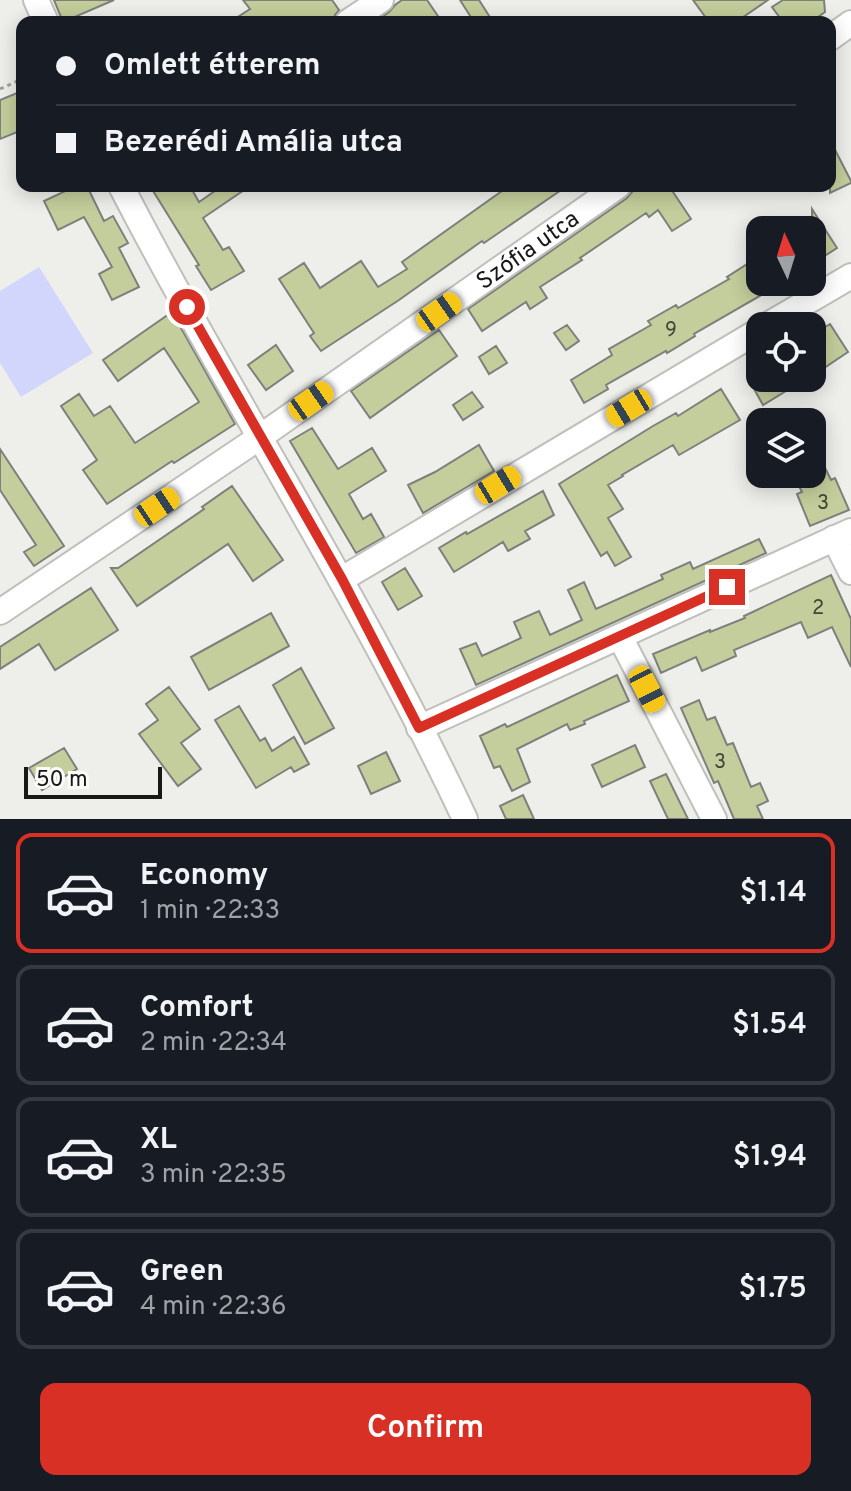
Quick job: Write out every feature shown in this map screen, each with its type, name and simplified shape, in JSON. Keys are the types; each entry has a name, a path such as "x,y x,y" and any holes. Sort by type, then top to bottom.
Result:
{"street":[{"path":"357,16 381,0"},
{"path":"124,192 342,579 465,819"},
{"name":"Szófia utca","path":"0,612 260,437 609,192"},
{"path":"790,312 851,276"},
{"path":"342,579 746,338"},
{"path":"419,728 843,534 851,572"},
{"path":"620,637 714,819"}],"shaded area":[{"path":"39,267 93,353 21,397 0,363 0,291"}],"building":[{"path":"54,0 114,0 77,16 61,16"},
{"path":"243,0 332,0 339,10 335,16 239,16 250,9"},
{"path":"402,0 427,0 438,16 383,16"},
{"path":"460,0 479,0 489,16 470,16"},
{"path":"693,0 768,0 745,16 705,16"},
{"path":"783,0 824,0 825,12 819,16 779,16 772,7"},
{"path":"16,93 16,132 0,139 0,100"},
{"path":"836,152 851,181 836,190"},
{"path":"63,192 90,192 104,221 113,216 128,243 119,248 139,287 112,300 99,274 112,267 84,217 58,230 44,201"},
{"path":"154,192 193,192 199,202 213,192 241,192 203,218 223,250 229,247 244,271 211,290 196,266 199,265"},
{"path":"501,192 558,192 321,351 310,336 314,333 279,279 304,263 320,288 361,261 378,287 407,269 402,262"},
{"path":"632,192 673,192 691,219 672,231 658,210 649,217 646,213 540,287 547,298 530,309 526,302 482,331 468,309"},
{"path":"826,231 837,248 826,255"},
{"path":"746,265 746,296 760,296 667,353 606,385 608,389 584,403 571,380 612,355 609,349 651,325 648,321 676,305 678,308 729,279 727,277"},
{"path":"172,312 235,424 107,504 83,470 97,460 61,406 79,394 94,416 110,406 135,443 199,402 164,348 118,381 103,360"},
{"path":"830,324 848,352 826,367 826,326"},
{"path":"567,325 579,341 566,350 554,333"},
{"path":"439,330 457,356 370,418 351,391"},
{"path":"276,345 293,371 266,390 248,365"},
{"path":"496,346 507,363 489,374 479,357"},
{"path":"721,389 740,420 679,455 673,445 608,485 623,509 608,518 631,557 615,566 607,552 601,556 559,484 653,426 676,413 678,416"},
{"path":"472,392 483,407 463,420 453,405"},
{"path":"756,392 784,392 763,405"},
{"path":"312,428 338,469 372,448 386,471 349,494 363,519 371,514 384,537 356,553 290,441"},
{"path":"479,445 494,471 423,513 408,485"},
{"path":"0,449 64,546 34,566 24,552 36,545 0,490"},
{"path":"826,470 831,480 835,478 849,510 810,526 797,494 802,492 800,488 826,488"},
{"path":"232,486 283,560 253,581 228,544 137,606 111,568 118,568"},
{"path":"543,491 554,515 525,531 530,539 508,551 503,542 454,572 439,548"},
{"path":"759,539 766,553 476,685 460,649 476,643 482,656 521,638 514,622 539,611 550,635 582,620 568,590 584,582 596,609 663,579 661,575 690,562 693,569"},
{"path":"405,568 422,596 398,610 382,582"},
{"path":"831,575 851,619 851,667 832,627 808,638 801,622 734,650 736,656 702,671 696,657 661,673 653,654 745,618"},
{"path":"91,588 118,630 55,670 39,644 0,669 0,647"},
{"path":"271,613 289,646 209,690 191,657"},
{"path":"301,668 334,728 305,744 273,685"},
{"path":"617,675 629,701 584,721 585,724 570,730 567,724 517,749 530,782 512,791 500,766 494,768 480,736 505,724 507,727"},
{"path":"169,687 200,729 181,743 201,769 178,786 139,734 158,720 146,704"},
{"path":"699,700 707,720 715,717 727,745 733,743 751,787 760,783 768,801 757,806 763,819 734,819 718,781 714,783 681,708"},
{"path":"239,706 260,741 265,738 272,751 294,737 309,764 294,772 291,767 256,788 215,720"},
{"path":"635,745 645,767 602,787 592,765"},
{"path":"64,748 77,769 42,790 29,768"},
{"path":"386,752 400,781 371,794 358,766"},
{"path":"666,774 688,819 668,819 650,781"},
{"path":"523,795 534,819 506,819 500,806"}],"route":[{"path":"187,307 342,579 419,728 727,587"}]}
